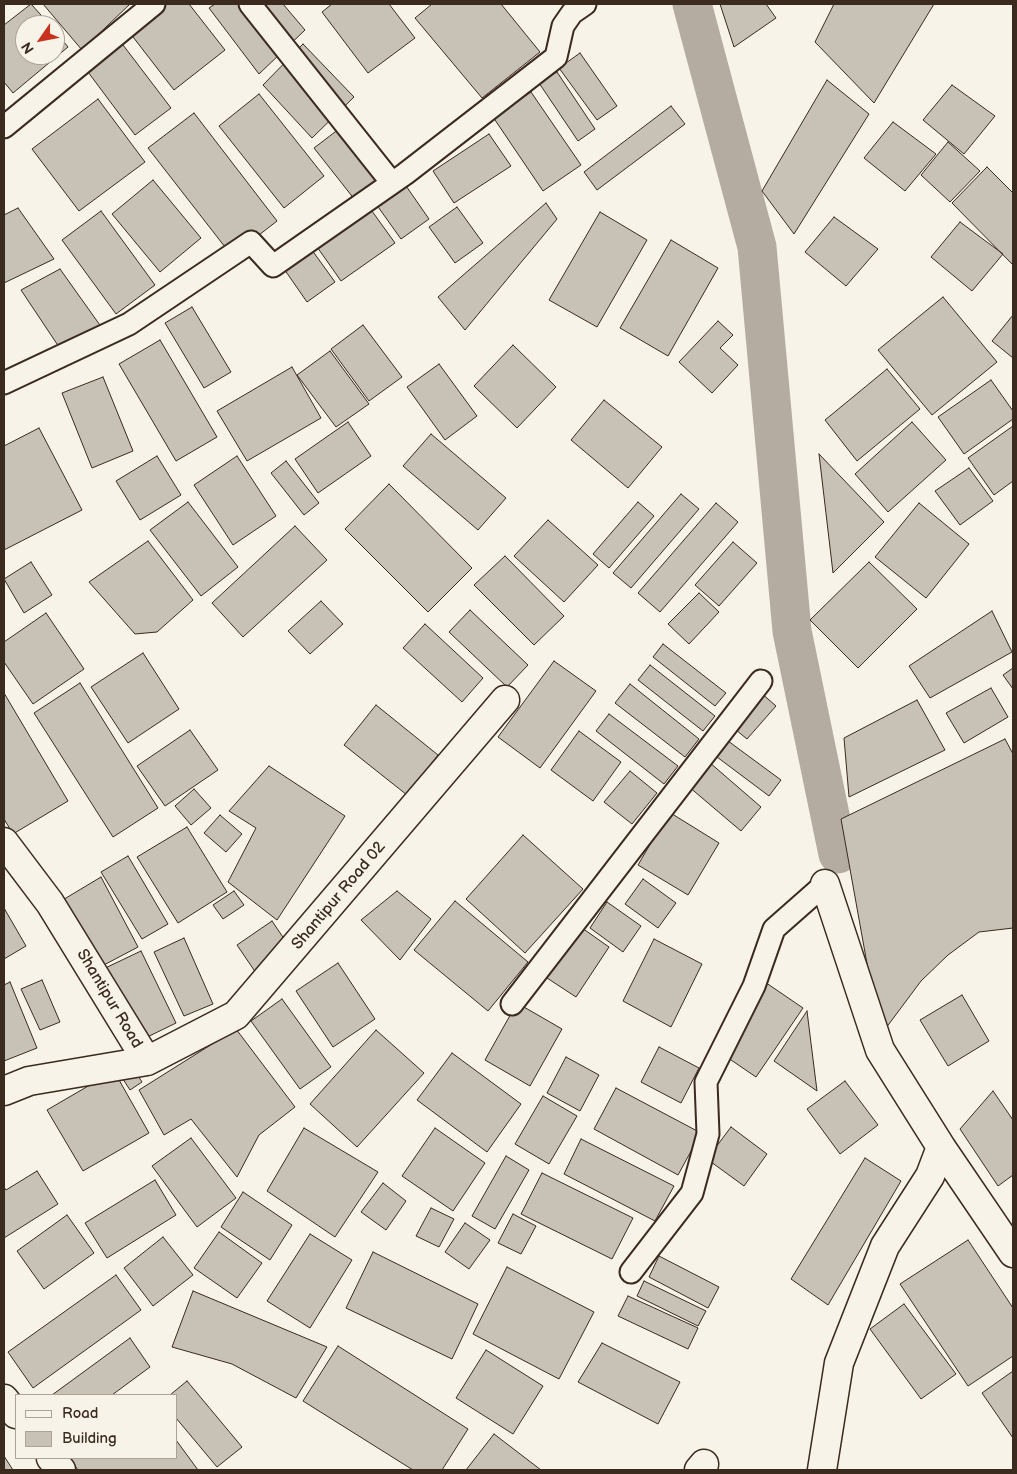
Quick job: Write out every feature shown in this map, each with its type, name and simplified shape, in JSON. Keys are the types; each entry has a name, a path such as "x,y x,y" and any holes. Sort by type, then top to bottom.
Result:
{"street":[{"name":"Shantipur Road 02","path":"147,1061 236,1015 505,700"},
{"name":"Shantipur Road","path":"4,842 50,903 147,1061 29,1081 4,1091"},
{"path":"825,884 880,1050 941,1147 1013,1253"},
{"path":"822,1470 838,1363 886,1246 930,1176 941,1147"},
{"path":"4,1399 15,1413"},
{"path":"52,1459 61,1470"}],"lane":[{"path":"4,127 154,4"},
{"path":"250,4 392,184"},
{"path":"4,383 129,324 251,242 273,266 392,184 556,57 563,26 572,13 585,4"},
{"path":"512,1004 761,680"},
{"path":"631,1272 692,1193 708,1134 706,1082 754,986 774,929 825,884"}],"building":[{"path":"31,4 41,15 17,15"},
{"path":"43,4 130,4 82,50 65,30 65,15 52,15"},
{"path":"148,4 189,4 225,50 174,90 123,24"},
{"path":"215,4 283,4 305,30 259,74 209,8"},
{"path":"332,4 389,4 415,38 368,73 322,12"},
{"path":"432,4 501,4 540,52 482,98 415,18"},
{"path":"720,4 766,4 776,18 734,47"},
{"path":"834,4 934,4 874,103 815,42"},
{"path":"15,16 15,65 46,65 13,93 4,82 4,25"},
{"path":"120,41 171,108 135,135 85,68"},
{"path":"303,44 354,97 312,138 263,85"},
{"path":"580,53 617,106 597,120 559,68"},
{"path":"557,72 595,129 578,141 539,83"},
{"path":"827,80 869,114 794,234 762,191"},
{"path":"952,85 995,116 964,154 923,120"},
{"path":"531,92 581,165 543,191 493,117"},
{"path":"259,94 324,176 284,208 219,126"},
{"path":"98,99 145,162 79,211 32,149"},
{"path":"671,106 685,124 597,190 584,172"},
{"path":"194,113 277,221 232,256 148,148"},
{"path":"893,122 936,154 905,191 864,158"},
{"path":"339,129 380,180 355,200 314,148"},
{"path":"489,134 511,166 454,203 433,171"},
{"path":"948,142 980,171 950,202 921,175"},
{"path":"987,167 1013,193 1013,265 952,203"},
{"path":"153,180 201,238 160,272 112,214"},
{"path":"404,183 429,219 401,239 376,204"},
{"path":"546,203 557,219 465,330 438,297"},
{"path":"369,207 395,243 341,281 315,244"},
{"path":"457,207 483,243 455,263 429,227"},
{"path":"18,208 54,259 4,283 4,215"},
{"path":"101,211 155,285 116,314 62,240"},
{"path":"600,212 647,240 597,327 549,300"},
{"path":"834,217 878,249 846,286 805,252"},
{"path":"960,222 1003,254 972,291 931,257"},
{"path":"671,240 718,268 668,356 620,328"},
{"path":"309,246 335,282 307,302 282,266"},
{"path":"60,269 107,335 69,362 21,290"},
{"path":"943,297 997,362 932,415 878,350"},
{"path":"192,307 231,372 204,388 165,323"},
{"path":"1013,315 1013,358 992,341"},
{"path":"718,321 733,335 720,348 738,365 712,393 679,362"},
{"path":"363,325 402,377 369,401 331,349"},
{"path":"160,340 217,437 176,461 119,364"},
{"path":"513,345 556,387 517,428 474,386"},
{"path":"330,351 369,404 336,427 297,375"},
{"path":"439,364 477,416 445,440 407,387"},
{"path":"292,367 321,418 247,461 217,411"},
{"path":"887,369 920,409 857,461 825,420"},
{"path":"103,377 133,451 92,468 62,393"},
{"path":"991,380 1013,411 1013,419 964,454 938,417"},
{"path":"604,400 662,447 628,488 571,440"},
{"path":"348,422 371,456 318,493 295,459"},
{"path":"912,422 946,460 888,512 855,474"},
{"path":"1013,426 1013,481 994,495 968,458"},
{"path":"39,428 82,510 4,550 4,446"},
{"path":"431,434 506,498 478,530 403,466"},
{"path":"819,454 884,522 833,573"},
{"path":"157,456 181,495 140,520 116,481"},
{"path":"237,456 276,516 233,545 194,485"},
{"path":"286,461 319,503 304,515 271,473"},
{"path":"969,468 993,501 960,525 935,491"},
{"path":"389,484 472,568 428,612 345,529"},
{"path":"681,494 699,509 631,588 613,573"},
{"path":"188,502 238,567 201,596 150,530"},
{"path":"638,502 654,516 609,568 593,554"},
{"path":"716,503 738,522 660,612 638,593"},
{"path":"919,503 969,544 926,598 875,557"},
{"path":"548,520 598,565 564,602 514,556"},
{"path":"295,526 327,560 243,637 212,603"},
{"path":"148,541 193,600 157,632 135,634 89,582"},
{"path":"733,542 757,563 719,606 695,585"},
{"path":"505,556 564,616 534,645 474,585"},
{"path":"31,562 52,595 24,613 4,579"},
{"path":"869,562 917,609 858,668 810,620"},
{"path":"699,593 719,612 689,644 668,624"},
{"path":"321,601 343,624 310,654 288,631"},
{"path":"470,610 528,665 507,687 449,632"},
{"path":"992,611 1012,652 930,698 909,666"},
{"path":"46,613 84,669 33,704 4,662 4,642"},
{"path":"425,624 483,678 462,702 403,648"},
{"path":"663,644 726,693 715,706 653,657"},
{"path":"143,653 179,709 128,743 91,687"},
{"path":"554,661 596,691 540,768 498,737"},
{"path":"650,665 715,716 703,731 638,680"},
{"path":"1013,668 1013,689 1003,675"},
{"path":"80,683 158,808 113,837 34,713"},
{"path":"630,684 699,739 685,757 615,703"},
{"path":"991,688 1008,717 964,743 946,713"},
{"path":"760,692 776,706 747,739 730,725"},
{"path":"4,693 68,801 13,834 4,819"},
{"path":"917,700 945,750 849,797 844,738"},
{"path":"376,705 438,755 407,795 344,745"},
{"path":"609,714 678,766 664,784 596,731"},
{"path":"190,730 218,770 165,806 137,766"},
{"path":"579,731 621,762 593,801 551,770"},
{"path":"724,738 781,780 769,796 713,754"},
{"path":"1005,739 1013,754 1013,928 979,932 948,955 921,981 880,1036 841,819"},
{"path":"709,762 761,807 741,831 688,786"},
{"path":"269,766 345,816 277,920 228,882 256,828 229,811"},
{"path":"630,771 657,793 632,824 604,802"},
{"path":"194,789 211,808 191,825 175,806"},
{"path":"669,812 719,843 688,895 638,865"},
{"path":"220,815 242,834 226,852 204,833"},
{"path":"187,827 227,892 178,923 137,857"},
{"path":"523,835 583,889 525,953 466,899"},
{"path":"128,856 168,924 142,939 101,872"},
{"path":"101,877 138,947 100,967 61,901"},
{"path":"643,879 676,903 658,928 625,904"},
{"path":"234,891 244,905 223,919 213,905"},
{"path":"397,891 431,919 400,960 361,920"},
{"path":"455,901 528,962 488,1011 414,950"},
{"path":"607,902 641,926 623,952 590,928"},
{"path":"4,908 26,946 4,959"},
{"path":"272,921 291,949 256,973 237,945"},
{"path":"582,928 609,947 576,997 547,978"},
{"path":"184,938 213,1004 184,1016 154,952"},
{"path":"654,939 702,964 671,1027 623,1001"},
{"path":"141,951 176,1023 135,1043 99,971"},
{"path":"338,963 375,1019 333,1047 296,991"},
{"path":"759,978 803,1008 756,1077 712,1047"},
{"path":"42,980 60,1022 40,1030 21,989"},
{"path":"10,982 37,1048 4,1061 4,985"},
{"path":"962,995 989,1041 948,1066 920,1020"},
{"path":"282,999 331,1067 300,1089 251,1021"},
{"path":"517,1003 562,1029 530,1086 485,1060"},
{"path":"807,1011 817,1091 774,1061"},
{"path":"236,1029 295,1107 259,1135 237,1177 191,1119 164,1135 139,1090"},
{"path":"376,1030 424,1073 357,1147 310,1104"},
{"path":"659,1047 699,1068 681,1103 641,1082"},
{"path":"452,1053 521,1104 487,1152 417,1100"},
{"path":"566,1057 599,1075 580,1111 547,1093"},
{"path":"133,1068 142,1082 130,1090 121,1076"},
{"path":"114,1071 149,1133 83,1171 47,1110"},
{"path":"845,1081 878,1125 840,1154 807,1109"},
{"path":"616,1088 701,1133 678,1175 594,1129"},
{"path":"993,1091 1013,1120 1013,1175 998,1186 960,1129"},
{"path":"543,1096 577,1116 549,1164 515,1144"},
{"path":"731,1127 767,1154 744,1186 707,1159"},
{"path":"304,1128 378,1172 335,1237 267,1191"},
{"path":"435,1128 485,1163 453,1211 402,1176"},
{"path":"191,1138 236,1198 197,1227 152,1166"},
{"path":"581,1139 674,1186 655,1221 564,1174"},
{"path":"506,1156 529,1170 495,1229 472,1216"},
{"path":"865,1158 901,1181 828,1305 791,1279"},
{"path":"37,1171 58,1204 4,1238 4,1187 6,1190"},
{"path":"542,1173 633,1218 612,1259 521,1214"},
{"path":"155,1180 176,1215 107,1258 85,1223"},
{"path":"383,1183 406,1201 386,1230 361,1212"},
{"path":"243,1192 292,1225 270,1260 221,1227"},
{"path":"431,1208 454,1219 439,1247 416,1236"},
{"path":"513,1214 536,1226 521,1254 498,1243"},
{"path":"67,1215 94,1253 44,1289 17,1251"},
{"path":"465,1223 490,1240 469,1269 445,1252"},
{"path":"219,1232 262,1263 237,1298 194,1268"},
{"path":"310,1234 352,1260 310,1328 267,1301"},
{"path":"163,1237 193,1275 153,1306 124,1268"},
{"path":"968,1240 1013,1308 1013,1356 968,1386 900,1284"},
{"path":"373,1252 478,1304 452,1359 346,1308"},
{"path":"659,1256 719,1287 708,1308 649,1277"},
{"path":"507,1267 594,1312 559,1379 473,1334"},
{"path":"116,1275 141,1310 33,1388 8,1352"},
{"path":"644,1281 706,1311 698,1326 637,1296"},
{"path":"193,1291 327,1347 296,1398 232,1364 172,1347"},
{"path":"628,1296 698,1328 688,1349 618,1316"},
{"path":"904,1304 956,1374 921,1399 870,1329"},
{"path":"130,1338 150,1367 113,1394 53,1394"},
{"path":"602,1343 680,1382 658,1424 578,1382"},
{"path":"338,1346 468,1429 442,1470 413,1470 303,1401"},
{"path":"486,1350 543,1386 513,1434 456,1398"},
{"path":"1013,1371 1013,1438 982,1393"},
{"path":"187,1381 242,1447 217,1467 178,1420 178,1394 171,1394"},
{"path":"494,1434 541,1470 466,1470"},
{"path":"178,1443 198,1470 78,1470 70,1459 178,1459"},
{"path":"4,1456 13,1470 4,1470"}],"waterway":[{"path":"692,4 757,247 792,631 838,854"}]}
